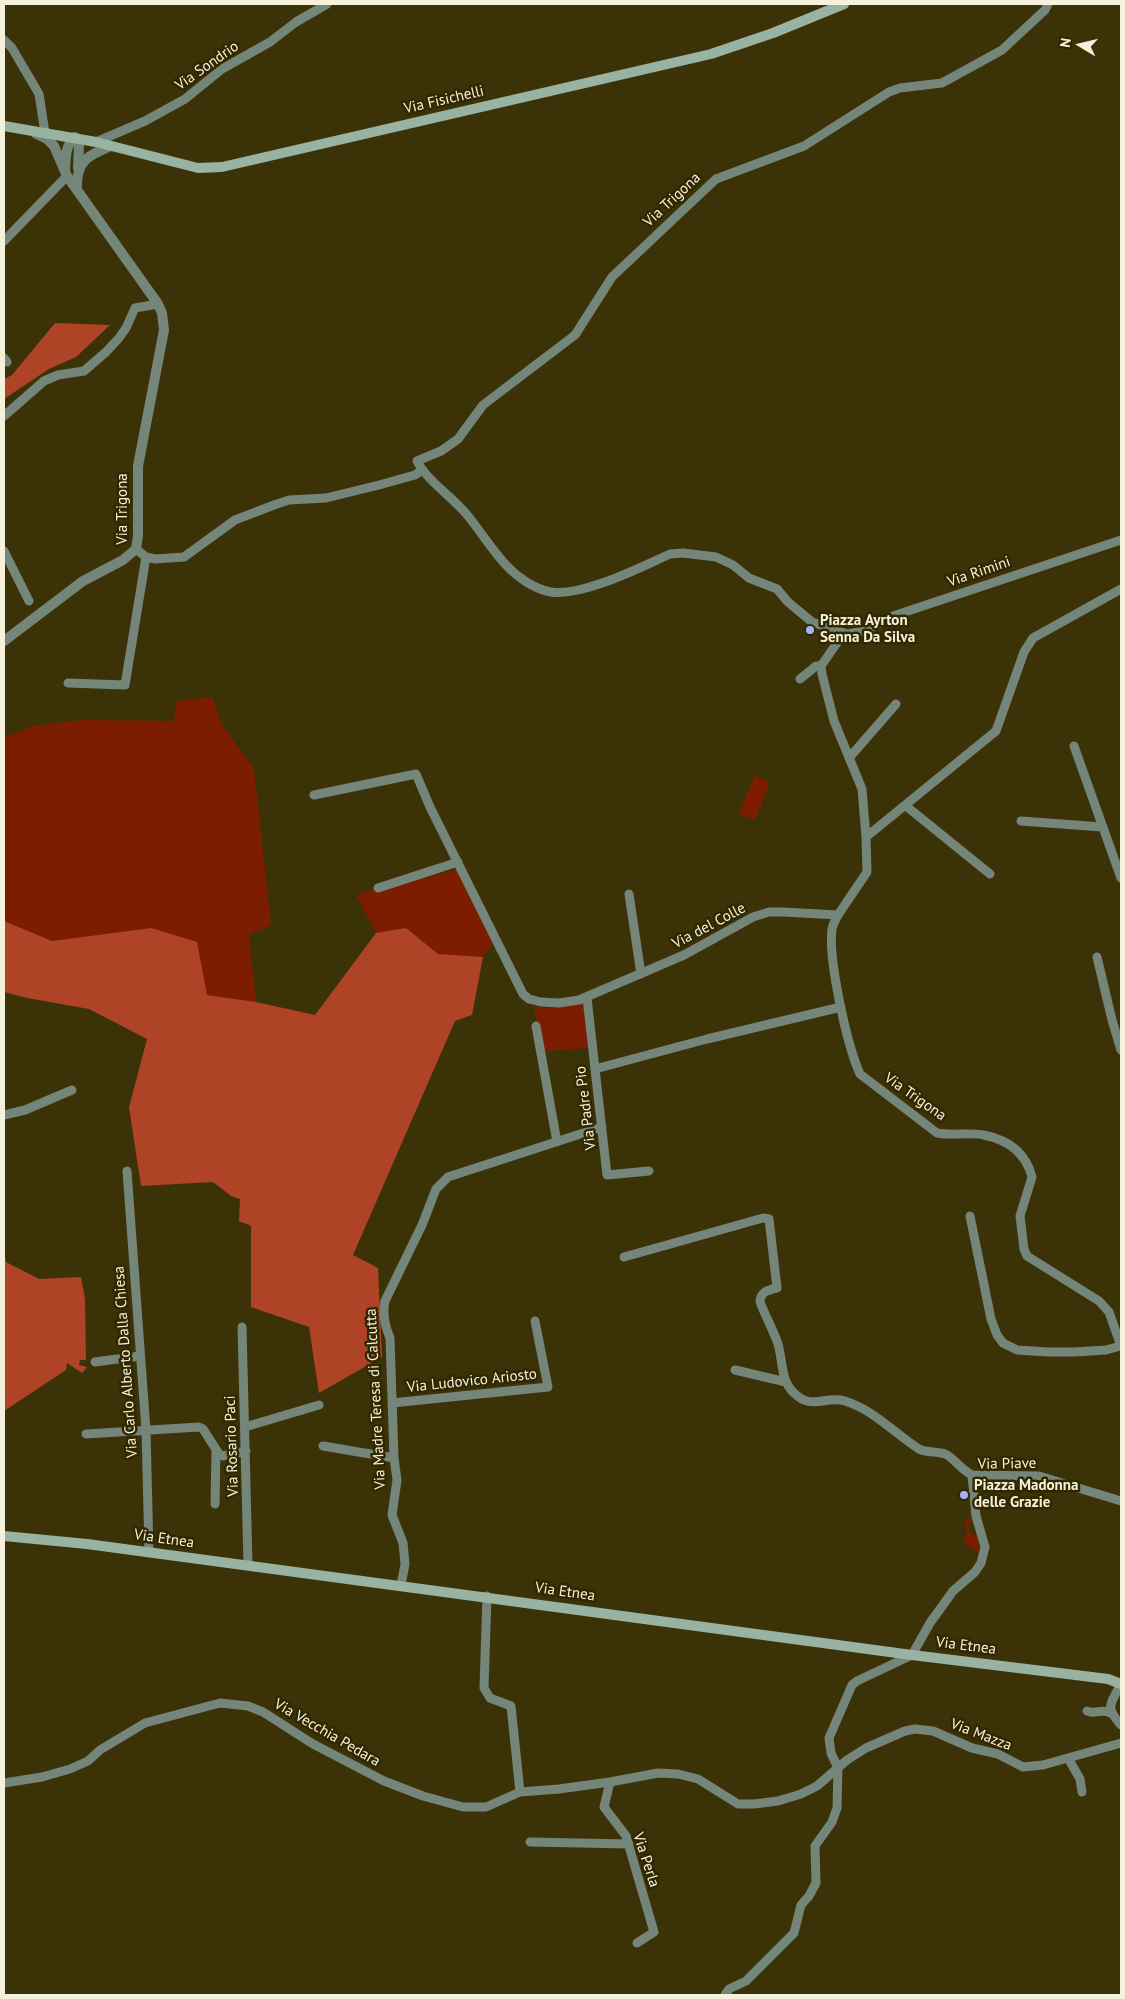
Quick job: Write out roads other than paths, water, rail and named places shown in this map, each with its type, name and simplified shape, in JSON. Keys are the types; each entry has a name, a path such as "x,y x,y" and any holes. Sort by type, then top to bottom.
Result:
{"main road":[{"name":"Via Fisichelli","path":"4,126 75,137 198,168 222,167 710,54 773,33 844,4"},
{"name":"Via Etnea","path":"4,1536 39,1538 487,1596 912,1655 1108,1679 1121,1684"}],"street":[{"name":"Via Sondrio","path":"96,142 145,121 185,99 222,69 270,42 296,22 327,4"},
{"name":"Via Trigona","path":"27,130 47,139 54,146 66,173 77,190 162,312 164,330 138,466 138,536 136,550 146,558 184,557 235,520 274,505 290,500 326,498 379,486 415,475 422,470 417,460 441,451 458,439 483,405 575,336 612,277 716,179 804,146 889,92 900,88 942,83 1009,45 1045,10 1048,4"},
{"path":"4,40 12,48 31,77 39,94 45,133"},
{"path":"4,240 66,173 67,148 75,137 79,145 77,190"},
{"path":"78,168 84,159 111,146"},
{"path":"4,416 44,381 58,375 84,371 119,338 135,308 158,304"},
{"path":"422,470 458,503 504,563 516,574 536,587 550,592 564,593 586,588 670,554 683,553 716,558 733,565 749,578 777,589 788,602 812,622 847,634"},
{"name":"Via Rimini","path":"847,634 865,631 893,616 1121,540"},
{"path":"4,641 83,581 123,560 136,550"},
{"path":"4,552 7,566 29,601"},
{"path":"68,683 125,685 146,558"},
{"path":"866,837 996,731 1024,652 1033,638 1121,589"},
{"path":"838,915 867,872 862,789 834,721 821,666 834,645 847,634"},
{"path":"800,679 816,666 821,666"},
{"path":"849,758 896,704"},
{"path":"1074,746 1121,878"},
{"name":"Via del Colle","path":"314,795 416,774 430,807 523,994 529,1000 558,1003 587,998 684,955 753,917 769,912 838,915"},
{"path":"906,806 990,874"},
{"path":"1021,821 1102,827"},
{"path":"378,888 458,862"},
{"path":"629,894 641,974"},
{"name":"Via Trigona","path":"838,915 833,927 833,963 841,1007 855,1063 860,1074 867,1082 936,1133 947,1135 984,1135 1008,1143 1019,1150 1032,1177 1020,1216 1024,1249 1027,1256 1099,1302 1109,1312 1121,1346"},
{"path":"1097,957 1121,1050"},
{"name":"Via Padre Pio","path":"587,998 607,1174 649,1171"},
{"path":"595,1069 707,1039 841,1007"},
{"path":"1112,1020 1121,1016"},
{"path":"536,1026 557,1142"},
{"path":"4,1115 24,1110 72,1090"},
{"name":"Via Madre Teresa di Calcutta","path":"402,1585 403,1543 392,1515 397,1480 394,1458 390,1338 385,1325 383,1308 436,1190 448,1177 602,1127"},
{"name":"Via Carlo Alberto Dalla Chiesa","path":"127,1171 146,1430 149,1552"},
{"path":"970,1216 990,1319 1003,1343 1017,1350 1048,1352 1106,1350 1121,1346"},
{"path":"624,1257 763,1218 769,1219 777,1288 765,1292 760,1297 760,1302 777,1341 786,1382 796,1395 810,1403 836,1400 854,1405 889,1426 920,1450 946,1454 960,1469 972,1475"},
{"name":"Via Ludovico Ariosto","path":"392,1403 548,1387 535,1320"},
{"name":"Via Rosario Paci","path":"242,1327 248,1565"},
{"path":"95,1362 140,1356"},
{"path":"734,1370 786,1382"},
{"path":"245,1427 319,1404"},
{"path":"86,1434 199,1427 203,1429 216,1450 223,1456 246,1451"},
{"path":"324,1446 394,1458"},
{"path":"215,1504 216,1450"},
{"name":"Via Piave","path":"912,1655 930,1622 952,1591 975,1572 984,1556 985,1547 976,1516 972,1475 1040,1476 1121,1502"},
{"path":"487,1596 484,1688 490,1698 511,1706 520,1792"},
{"path":"725,1995 729,1989 746,1981 794,1933 801,1905 809,1896 816,1883 815,1846 832,1822 837,1808 838,1768 831,1753 829,1738 852,1685 912,1655"},
{"path":"1110,1713 1110,1708 1121,1684"},
{"name":"Via Vecchia Pedara","path":"4,1783 42,1777 80,1765 145,1722 212,1704 229,1703 248,1706 263,1712 342,1761 384,1781 463,1808 482,1808 520,1792 610,1782 658,1773 698,1779 738,1804 754,1804 778,1801 801,1794 816,1786 838,1768"},
{"path":"1087,1711 1094,1714 1102,1711 1110,1713 1121,1725"},
{"name":"Via Mazza","path":"838,1768 866,1748 905,1731 915,1729 933,1732 972,1748 998,1754 1023,1767 1043,1765 1121,1744"},
{"path":"1068,1758 1080,1779 1082,1792"},
{"name":"Via Perla","path":"610,1782 604,1807 626,1836 654,1932 637,1943"},
{"path":"530,1842 629,1844"}],"place":[{"name":"Piazza Ayrton Senna Da Silva","path":"810,630"},
{"name":"Piazza Madonna delle Grazie","path":"964,1495"}]}
